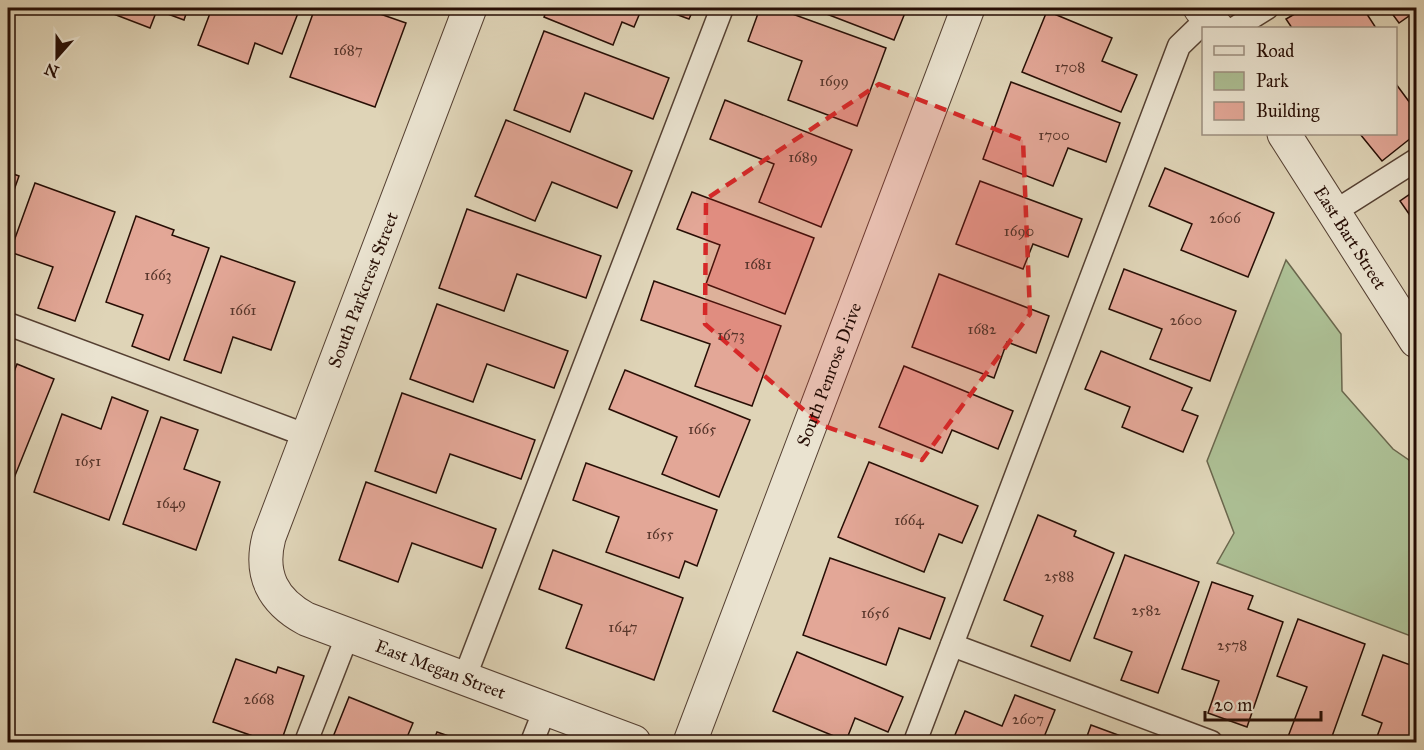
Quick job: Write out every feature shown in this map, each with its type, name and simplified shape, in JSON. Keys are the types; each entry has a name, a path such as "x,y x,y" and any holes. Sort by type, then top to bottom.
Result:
{"street":[{"name":"South Parkcrest Street","path":"267,574 266,558 269,537 470,8"},
{"name":"South Penrose Drive","path":"690,742 968,8"},
{"name":"East Bart Street","path":"1285,135 1416,341"},
{"name":"East Megan Street","path":"267,574 276,595 292,611 306,619 634,742"}],"lane":[{"path":"465,679 722,8"},
{"path":"1215,20 1267,8"},
{"path":"915,742 1179,46 1202,29"},
{"path":"1334,212 1416,160"},
{"path":"8,324 308,436"},
{"path":"306,742 348,634"},
{"path":"952,645 1211,742"},
{"path":"532,742 545,709"}],"highlighted area":[{"path":"879,84 1023,140 1030,314 922,460 821,425 705,324 706,199"}],"green space":[{"path":"1286,260 1341,334 1342,391 1393,449 1416,465 1416,638 1217,563 1234,533 1207,461"}],"building":[{"path":"98,8 188,8 184,20 157,10 150,28"},
{"path":"212,8 300,8 282,54 255,43 248,64 198,45"},
{"path":"315,8 363,8 406,23 375,107 290,77"},
{"path":"548,8 642,8 634,27 622,22 613,45 544,17"},
{"path":"659,8 694,8 689,19"},
{"path":"760,8 776,8 886,48 857,126 788,100 802,61 748,41"},
{"path":"811,8 907,8 894,40"},
{"path":"1305,8 1363,8 1375,27 1291,27 1286,19"},
{"path":"1388,8 1416,8 1416,11 1399,23"},
{"path":"1047,11 1112,38 1102,61 1137,75 1121,112 1022,72"},
{"path":"544,31 669,78 653,119 585,93 570,132 514,110"},
{"path":"1011,82 1120,123 1106,162 1068,148 1053,186 983,159"},
{"path":"1397,85 1416,111 1416,134 1382,161 1361,135 1397,135"},
{"path":"725,100 852,150 821,227 759,202 774,164 710,139"},
{"path":"506,120 632,171 617,208 552,182 535,221 475,196"},
{"path":"1165,168 1274,213 1248,277 1181,250 1192,224 1149,206"},
{"path":"8,172 19,176 8,207"},
{"path":"980,181 1082,219 1068,257 1033,244 1023,269 956,244"},
{"path":"35,183 115,212 75,321 38,308 53,267 10,252"},
{"path":"1416,190 1416,224 1400,201"},
{"path":"692,192 814,238 785,314 706,284 720,245 677,229"},
{"path":"467,209 601,256 586,298 517,274 504,311 439,288"},
{"path":"136,216 174,230 172,235 209,248 169,360 132,346 143,315 106,302"},
{"path":"221,256 295,282 271,350 233,337 221,373 184,360"},
{"path":"1124,269 1236,311 1210,381 1150,359 1162,329 1109,309"},
{"path":"939,274 1049,316 1036,353 1007,342 994,378 912,347"},
{"path":"654,281 781,326 752,406 695,386 710,344 641,320"},
{"path":"437,304 568,351 554,388 487,364 473,402 410,379"},
{"path":"1101,351 1192,388 1182,410 1198,416 1183,452 1122,427 1130,407 1085,389"},
{"path":"17,364 54,379 12,483 8,481 8,387"},
{"path":"904,366 1013,411 998,449 952,430 942,453 879,427"},
{"path":"625,370 750,420 719,497 662,474 677,437 609,409"},
{"path":"402,393 535,440 521,479 450,454 436,493 375,471"},
{"path":"112,397 148,411 109,520 34,492 62,414 101,429"},
{"path":"161,417 198,430 184,469 220,482 196,550 123,524"},
{"path":"869,462 978,506 962,543 939,534 924,572 838,537"},
{"path":"586,463 717,510 697,566 685,561 679,578 606,552 619,517 573,500"},
{"path":"366,482 496,529 482,568 412,543 398,582 339,560"},
{"path":"1038,515 1076,531 1074,536 1114,553 1070,661 1031,646 1043,616 1004,600"},
{"path":"553,550 683,598 654,680 566,648 582,605 539,589"},
{"path":"1125,555 1199,582 1158,693 1121,680 1132,652 1094,638"},
{"path":"830,558 945,598 930,639 899,628 886,665 803,635"},
{"path":"1212,582 1253,596 1248,609 1283,622 1247,727 1208,713 1219,681 1182,669"},
{"path":"1298,619 1365,644 1330,742 1286,742 1307,687 1277,676"},
{"path":"797,652 903,697 888,732 855,718 846,741 773,711"},
{"path":"1383,655 1416,667 1416,742 1375,742 1382,723 1362,715"},
{"path":"236,659 276,673 278,667 304,676 281,742 270,742 213,722"},
{"path":"1015,695 1055,710 1042,742 952,742 965,711 1002,726"},
{"path":"349,697 413,723 405,742 331,742"},
{"path":"1091,725 1137,742 1085,742"},
{"path":"437,732 466,742 433,742"}]}
